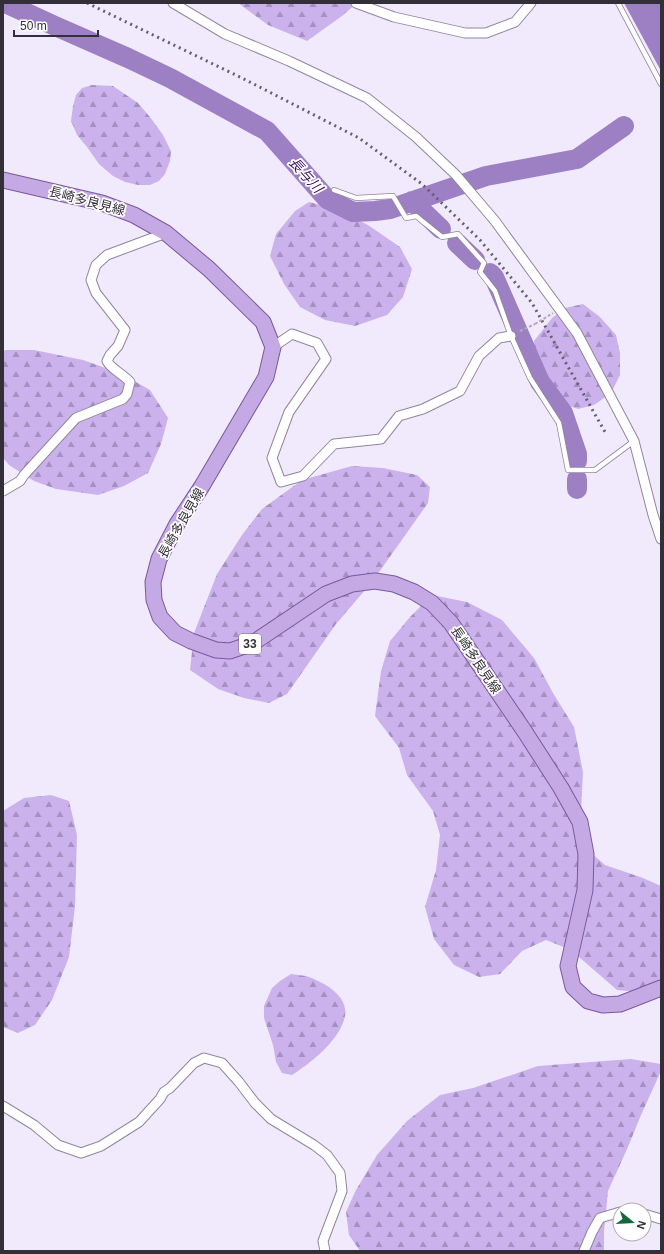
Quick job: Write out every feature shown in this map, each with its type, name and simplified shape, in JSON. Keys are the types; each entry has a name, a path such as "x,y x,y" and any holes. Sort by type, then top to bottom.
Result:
{"main road":[{"name":"長崎多良見線","path":"3,180 102,203 134,215 166,233 209,269 263,322 273,347 266,377 202,486 177,524 159,560 153,582 154,600 160,617 175,633 191,641 216,650 230,651 253,643 326,594 352,584 375,581 394,584 414,592 432,603 451,623 516,719 561,788 580,822 586,854 585,890 568,966 573,987 588,1001 603,1005 620,1004 661,988"}],"street":[{"path":"172,3 225,34 288,61 367,98 416,137 456,175 483,206 560,308 577,333 634,441 653,515 661,539"},
{"path":"356,3 394,17 465,33 486,33 515,22 531,3"},
{"path":"3,491 20,481 76,418 123,399 127,394 130,382 124,375 110,366 107,361 118,346 125,330 96,293 91,280 96,265 107,255 166,233"},
{"path":"273,347 292,334 316,343 326,359 289,412 272,458 281,482 303,476 334,444 381,439 399,416 423,409 460,391 479,356 499,338 511,336"},
{"path":"3,1106 34,1125 58,1145 81,1153 101,1146 139,1122 160,1099 164,1092 170,1088 194,1063 204,1058 222,1063 255,1103 271,1119 314,1145 327,1155 340,1173 342,1190 323,1241 325,1251"},
{"path":"584,1251 600,1218 612,1214"}],"lane":[{"path":"618,3 661,84"},
{"path":"334,190 356,198 393,196 406,218 416,216 442,237 458,234 484,263 480,272 495,291 511,336 530,378 558,423 568,470 595,470 634,441"}],"path":[{"path":"527,328 554,313"}],"green space":[{"path":"238,3 357,3 342,16 307,41 268,25"},
{"path":"92,85 113,86 138,103 163,135 171,151 170,161 165,174 159,181 150,185 138,185 125,182 113,176 99,164 77,135 71,121 76,95 82,88"},
{"path":"309,202 333,208 368,225 400,247 412,269 403,297 387,315 355,326 325,320 300,307 284,284 270,256 276,234 295,211"},
{"path":"583,304 600,317 616,335 620,353 620,375 611,393 594,405 578,409 564,404 546,383 536,363 534,341 552,318 565,308"},
{"path":"34,350 83,360 122,374 150,390 168,418 161,444 148,473 124,486 98,495 56,489 34,481 9,465 3,458 3,351"},
{"path":"352,466 383,468 417,475 430,487 428,503 372,582 336,624 287,694 269,703 244,698 218,689 190,670 194,633 217,574 242,535 262,509 302,480"},
{"path":"432,595 467,602 502,620 534,658 574,727 583,772 581,812 589,851 605,865 661,886 661,984 649,993 617,990 571,950 546,940 522,951 500,974 479,977 454,965 434,939 425,907 436,870 440,835 433,811 407,775 399,748 375,716 381,671 390,641 410,617"},
{"path":"51,795 69,801 77,835 75,906 69,957 52,1000 35,1025 18,1033 3,1027 3,811 24,798"},
{"path":"291,974 306,976 328,986 335,992 344,1004 345,1012 341,1028 336,1036 315,1058 292,1075 282,1073 276,1062 273,1045 264,1018 264,1006 272,988"},
{"path":"631,1059 661,1064 661,1071 608,1191 604,1232 604,1251 360,1251 349,1235 346,1212 356,1190 377,1155 407,1121 440,1095 473,1088 538,1066"}],"shaded area":[{"path":"624,3 661,3 661,71"}],"waterway":[{"name":"長与川","path":"5,3 170,78 267,131 327,199 353,212 390,209 486,176 577,159 624,126"},
{"path":"412,201 441,229"},
{"path":"457,243 475,260"},
{"path":"490,273 494,277 540,382 563,413 577,454 577,461"},
{"path":"577,479 577,489"}],"railway":[{"path":"87,3 242,78 359,138 422,184 480,240 532,303 605,432"}]}
